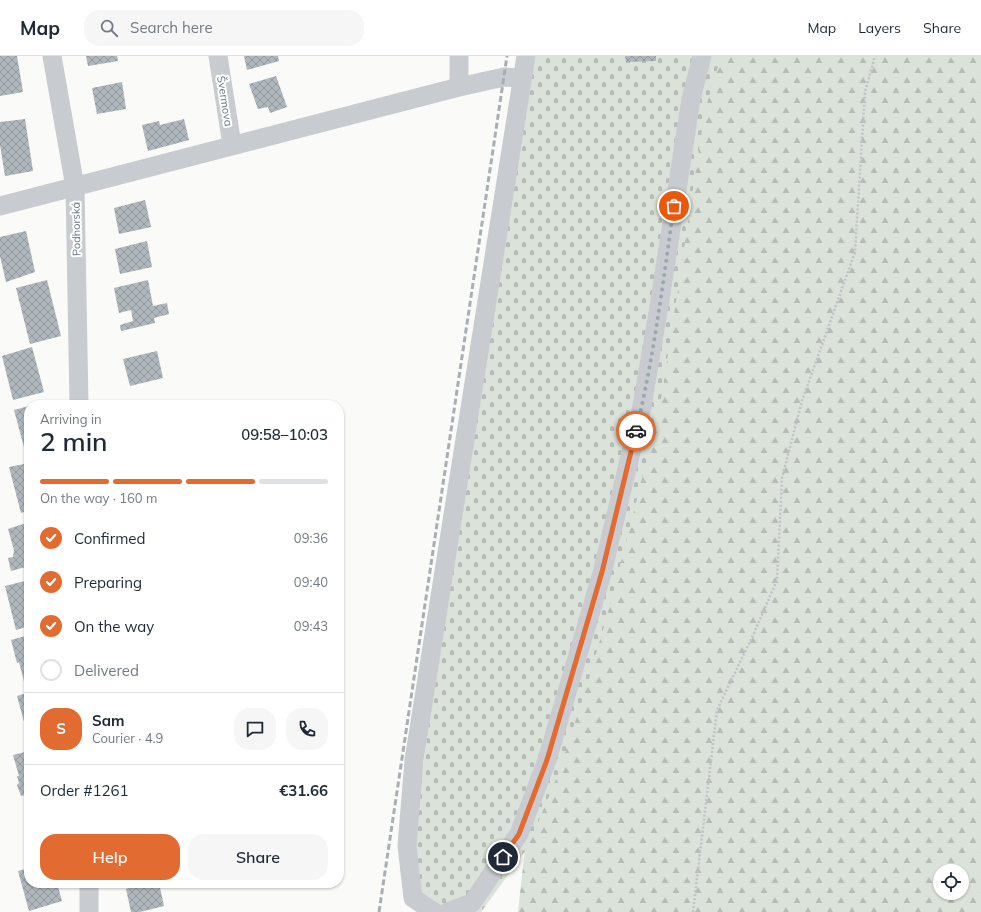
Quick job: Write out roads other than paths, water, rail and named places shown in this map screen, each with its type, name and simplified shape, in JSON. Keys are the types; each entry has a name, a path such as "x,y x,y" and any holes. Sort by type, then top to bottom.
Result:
{"street":[{"name":"Podhorská","path":"52,56 75,187 79,400"},
{"name":"Švermova","path":"218,56 232,145"},
{"path":"459,56 459,87"},
{"path":"434,912 413,898 407,846 414,760 526,56"},
{"path":"448,912 472,903 519,834 547,760 602,572 642,406 691,99 702,56"},
{"path":"0,206 459,87 504,77 522,78"},
{"path":"89,888 89,912"}],"railway":[{"path":"379,912 507,56"}]}
